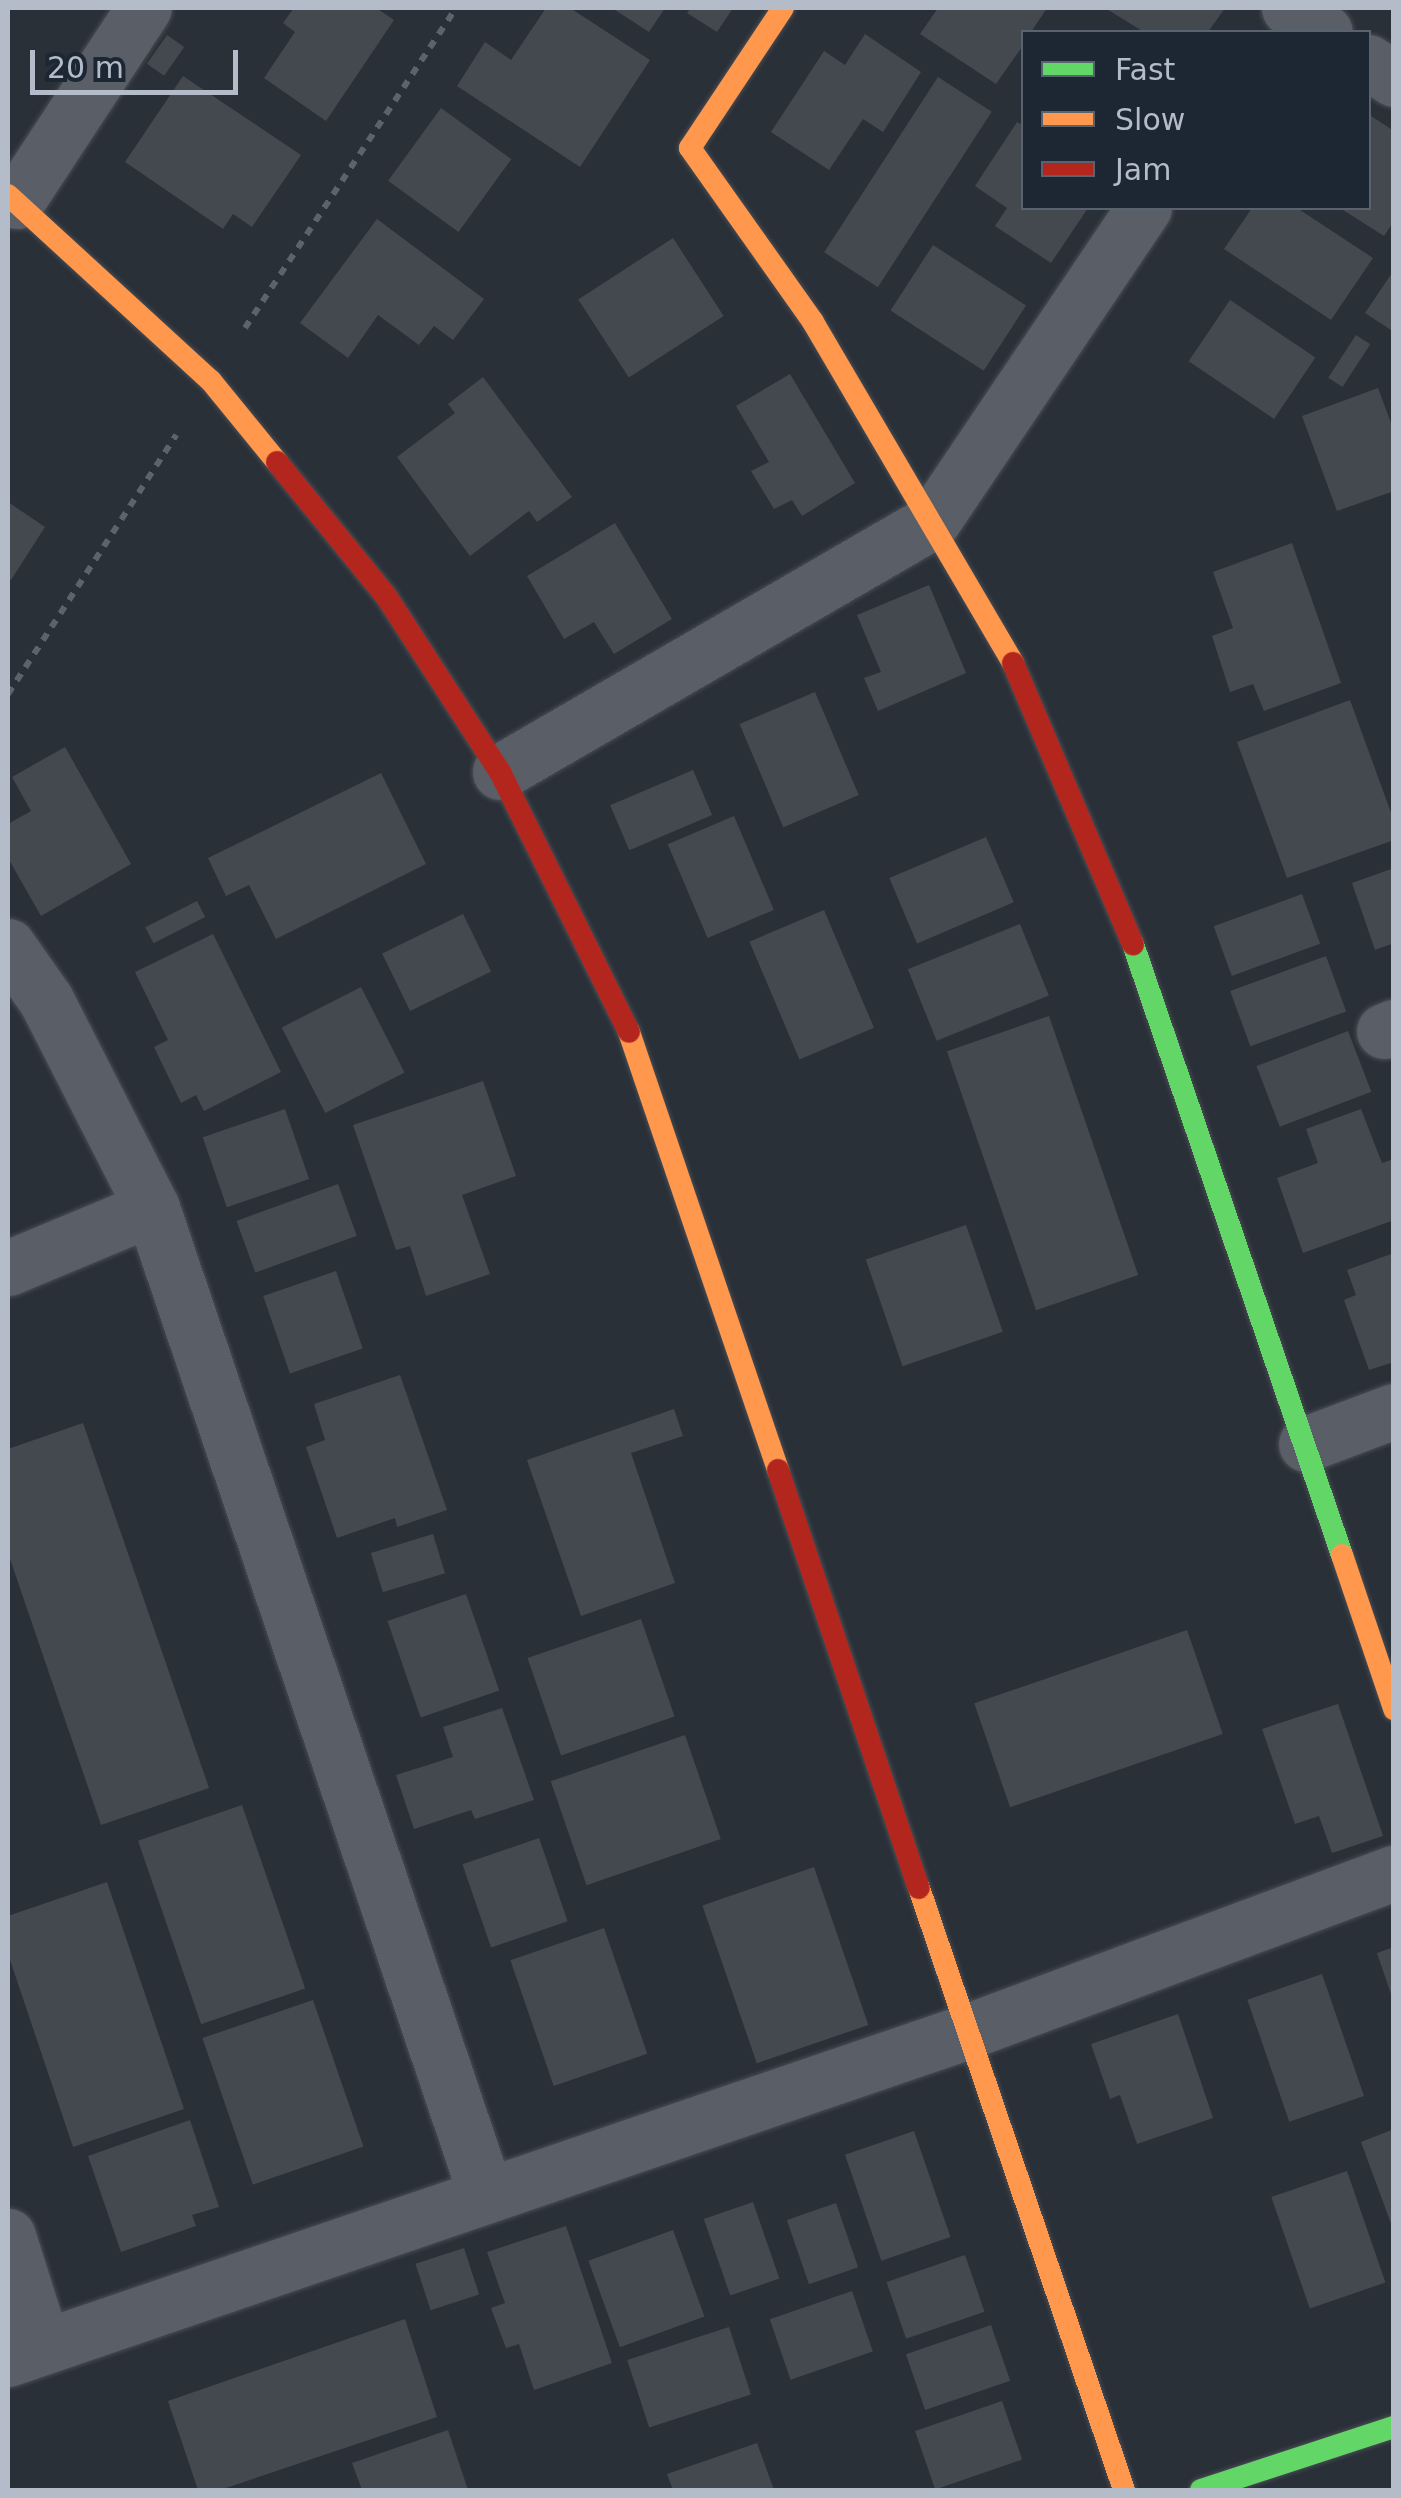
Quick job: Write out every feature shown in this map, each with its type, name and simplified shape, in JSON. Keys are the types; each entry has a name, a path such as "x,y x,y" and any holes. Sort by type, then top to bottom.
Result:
{"street":[{"path":"144,8 12,198 212,381 386,596 500,772 622,1012 1124,2490"},
{"path":"783,8 690,148 813,322 1032,696 1126,923 1394,1708"},
{"path":"1261,30 1276,8"},
{"path":"1289,8 1323,30"},
{"path":"1371,64 1394,79"},
{"path":"500,772 932,522 1143,210"},
{"path":"8,946 46,1000 152,1208 485,2192"},
{"path":"8,1268 152,1208"},
{"path":"1306,1444 1394,1412"},
{"path":"8,2236 25,2353 485,2192 966,2032 1394,1873"},
{"path":"1202,2490 1394,2428"}],"building":[{"path":"294,8 376,8 394,20 326,121 264,78 295,32 283,23"},
{"path":"546,8 570,8 650,60 580,167 457,86 485,42 511,60"},
{"path":"612,8 665,8 649,32"},
{"path":"691,8 733,8 717,32 687,13"},
{"path":"938,8 1047,8 1032,30 1021,30 1021,48 996,84 920,34"},
{"path":"1105,8 1225,8 1209,30 1141,30"},
{"path":"865,34 921,72 883,132 863,119 829,170 771,132 824,51 845,65"},
{"path":"167,35 184,47 164,76 147,64"},
{"path":"183,76 301,155 252,227 233,214 223,229 125,162"},
{"path":"938,77 992,112 878,287 824,252"},
{"path":"441,108 511,159 458,232 388,181"},
{"path":"1371,116 1394,131 1394,221 1384,236 1343,210 1371,210"},
{"path":"1017,122 1021,124 1021,210 1087,210 1051,263 995,226 1007,208 975,186"},
{"path":"1251,210 1300,210 1373,258 1331,320 1224,249"},
{"path":"377,219 484,299 453,340 434,326 419,345 378,315 348,358 300,323"},
{"path":"673,238 724,316 629,378 578,300"},
{"path":"933,245 1026,305 984,371 891,310"},
{"path":"1394,270 1394,332 1365,313"},
{"path":"1230,300 1315,358 1274,419 1189,361"},
{"path":"1356,335 1370,344 1342,387 1328,378"},
{"path":"790,374 855,483 802,516 792,500 774,509 751,471 769,462 736,406"},
{"path":"483,377 572,497 537,522 529,511 470,556 397,457 455,413 448,404"},
{"path":"1378,388 1394,431 1394,491 1337,511 1302,416"},
{"path":"8,502 45,527 11,580 8,577"},
{"path":"615,523 672,619 614,654 594,622 564,639 527,576"},
{"path":"1292,543 1341,683 1264,711 1253,684 1230,692 1212,636 1233,628 1213,572"},
{"path":"929,585 966,673 878,711 864,678 881,672 857,615"},
{"path":"815,692 859,795 783,827 740,724"},
{"path":"1350,700 1394,821 1394,840 1287,878 1237,742"},
{"path":"65,747 131,864 41,916 8,858 8,824 31,811 12,777"},
{"path":"693,770 712,815 629,850 610,805"},
{"path":"381,773 426,864 276,939 249,885 226,896 208,858"},
{"path":"734,816 774,910 708,938 668,844"},
{"path":"986,837 1014,902 917,943 889,878"},
{"path":"1394,868 1394,943 1375,950 1352,883"},
{"path":"1302,894 1320,944 1232,976 1214,926"},
{"path":"197,901 205,917 153,943 145,927"},
{"path":"824,910 874,1028 799,1059 749,942"},
{"path":"463,914 491,972 410,1011 382,953"},
{"path":"1020,924 1049,995 937,1041 908,969"},
{"path":"213,934 281,1072 204,1111 196,1095 181,1103 154,1047 168,1040 135,972"},
{"path":"1326,956 1346,1011 1250,1046 1230,991"},
{"path":"361,987 405,1073 325,1113 282,1027"},
{"path":"1049,1016 1138,1275 1036,1310 947,1051"},
{"path":"1348,1031 1371,1092 1280,1127 1257,1066"},
{"path":"483,1081 516,1176 462,1195 490,1274 426,1296 410,1246 396,1250 353,1125"},
{"path":"285,1109 309,1179 227,1207 203,1137"},
{"path":"1361,1109 1382,1163 1394,1159 1394,1220 1303,1253 1277,1178 1318,1163 1306,1129"},
{"path":"338,1184 357,1236 255,1273 237,1221"},
{"path":"966,1225 1003,1332 903,1366 866,1260"},
{"path":"1394,1253 1394,1362 1369,1370 1344,1300 1356,1295 1347,1270"},
{"path":"336,1271 363,1349 290,1374 263,1296"},
{"path":"400,1375 447,1510 397,1527 395,1518 337,1538 306,1447 325,1440 314,1404"},
{"path":"674,1409 683,1436 631,1453 675,1583 581,1616 527,1460"},
{"path":"83,1423 209,1788 101,1825 8,1553 8,1449"},
{"path":"433,1534 445,1573 383,1592 371,1553"},
{"path":"466,1594 499,1690 421,1717 388,1621"},
{"path":"641,1619 675,1716 561,1755 528,1658"},
{"path":"1187,1630 1223,1734 1010,1807 974,1703"},
{"path":"1338,1704 1383,1836 1332,1853 1319,1816 1295,1824 1262,1729"},
{"path":"502,1708 534,1800 475,1819 471,1810 414,1829 396,1775 453,1757 443,1727"},
{"path":"685,1735 721,1839 587,1885 551,1781"},
{"path":"242,1805 305,1988 201,2024 138,1841"},
{"path":"539,1838 568,1921 491,1948 462,1864"},
{"path":"814,1867 868,2025 757,2063 702,1905"},
{"path":"107,1882 184,2109 73,2147 8,1954 8,1916"},
{"path":"604,1928 647,2054 554,2086 510,1960"},
{"path":"1394,1947 1394,2000 1393,2000 1377,1953"},
{"path":"1322,1974 1364,2096 1289,2122 1247,2000"},
{"path":"313,2000 363,2147 253,2185 202,2038"},
{"path":"1178,2014 1213,2118 1137,2144 1120,2095 1110,2099 1091,2044"},
{"path":"190,2120 219,2207 192,2215 196,2226 121,2252 88,2156"},
{"path":"1394,2129 1394,2229 1393,2229 1361,2142"},
{"path":"914,2131 950,2237 881,2261 845,2155"},
{"path":"1347,2171 1385,2283 1310,2309 1271,2197"},
{"path":"753,2202 779,2279 730,2296 704,2219"},
{"path":"836,2203 858,2267 809,2284 787,2220"},
{"path":"566,2226 612,2363 534,2390 519,2344 506,2348 491,2308 505,2303 487,2252"},
{"path":"673,2230 704,2316 620,2347 588,2261"},
{"path":"464,2248 479,2295 431,2310 415,2264"},
{"path":"965,2255 985,2312 906,2339 887,2282"},
{"path":"852,2291 873,2352 791,2380 770,2319"},
{"path":"405,2319 437,2417 220,2490 198,2490 168,2401"},
{"path":"991,2325 1010,2381 925,2410 906,2354"},
{"path":"729,2327 751,2395 649,2428 627,2360"},
{"path":"1002,2401 1022,2460 935,2490 915,2431"},
{"path":"448,2430 468,2490 362,2490 352,2463"},
{"path":"757,2443 774,2490 673,2490 667,2474"}],"traffic: fast":[{"path":"1133,944 1342,1555"},
{"path":"1201,2490 1394,2427"}],"traffic: slow":[{"path":"783,8 690,148 813,322 1013,663"},
{"path":"8,195 211,381 277,462"},
{"path":"629,1032 778,1470"},
{"path":"1342,1555 1394,1709"},
{"path":"919,1888 1124,2490"}],"traffic: jam":[{"path":"277,462 386,596 500,772 629,1032"},
{"path":"1013,663 1133,944"},
{"path":"778,1470 919,1888"}]}
